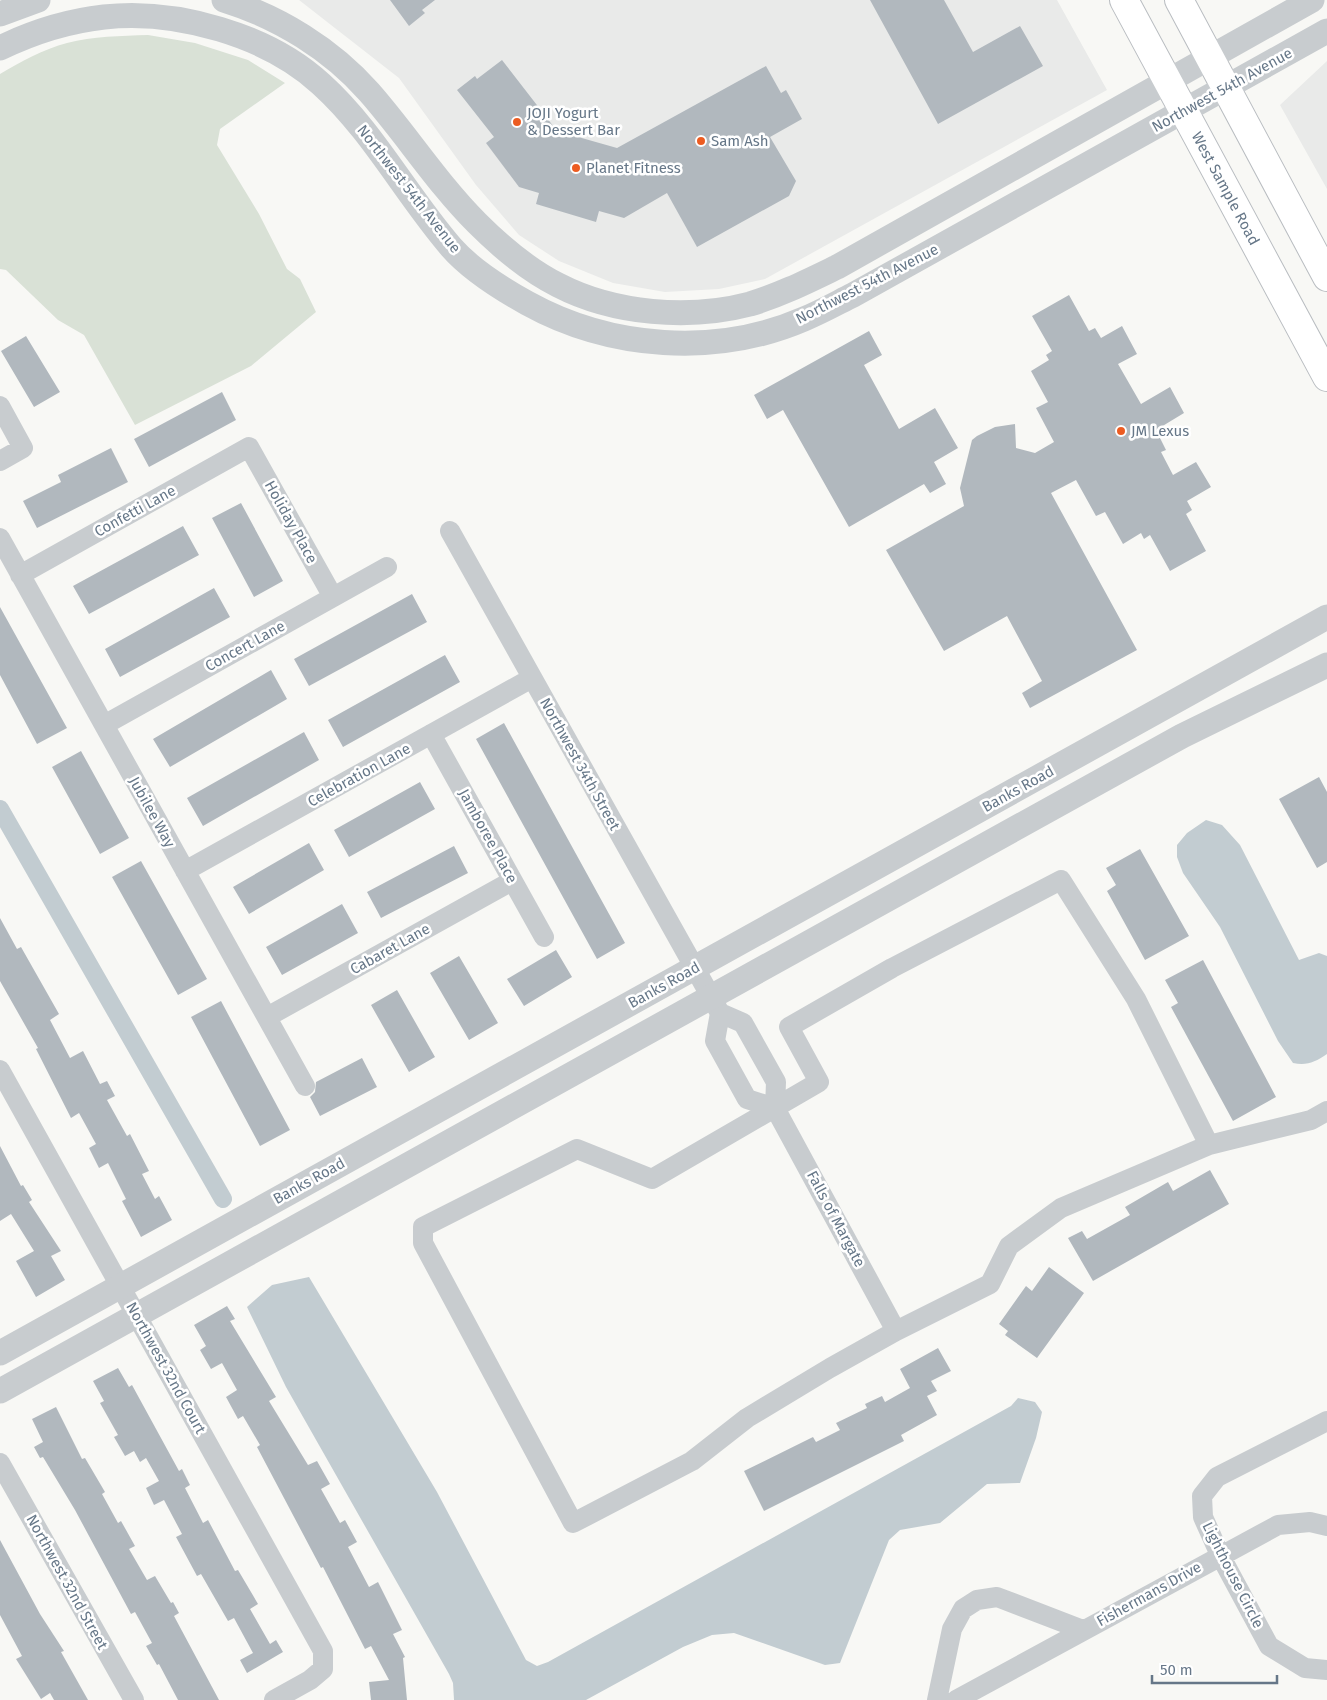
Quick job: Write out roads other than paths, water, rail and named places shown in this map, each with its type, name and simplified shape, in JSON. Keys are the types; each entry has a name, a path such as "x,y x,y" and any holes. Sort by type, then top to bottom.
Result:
{"main road":[{"name":"West Sample Road","path":"1124,0 1327,377"},
{"path":"1178,0 1327,276"}],"street":[{"path":"8,44 1,13 38,0"},
{"name":"Northwest 54th Avenue","path":"224,0 250,9 299,34 342,65 369,91 476,223 516,259 558,285 602,302 650,311 704,312 748,304 790,290 836,267 1312,0"},
{"name":"Northwest 54th Avenue","path":"8,44 72,22 104,17 137,16 202,26 234,34 266,47 292,60 321,84 352,117 452,249 498,286 546,313 582,327 644,342 707,342 760,333 803,320 862,290 1327,31"},
{"path":"0,406 23,448 0,461"},
{"name":"Confetti Lane","path":"20,575 249,447"},
{"name":"Holiday Place","path":"249,447 333,597"},
{"name":"Northwest 34th Street","path":"450,532 716,1005"},
{"name":"Jubilee Way","path":"0,538 305,1086"},
{"name":"Concert Lane","path":"104,725 386,567"},
{"name":"Banks Road","path":"0,1353 1327,617"},
{"path":"0,1391 137,1315 716,1005 1182,736 1327,665"},
{"name":"Celebration Lane","path":"185,871 532,678"},
{"name":"Jamboree Place","path":"431,734 544,938"},
{"name":"Cabaret Lane","path":"267,1017 512,880"},
{"path":"1209,1145 1136,999 1061,880 892,968 789,1027 819,1082 652,1179 577,1148 423,1227 423,1243 573,1523 692,1460 747,1418 896,1331 990,1284 1009,1246 1061,1208 1209,1145 1311,1120 1327,1111"},
{"path":"716,1005 743,1023 776,1082 775,1108"},
{"path":"716,1005 715,1041 747,1099 775,1108"},
{"name":"Northwest 32nd Court","path":"0,1070 322,1651 323,1669 310,1680 274,1700"},
{"name":"Falls of Margate","path":"775,1108 896,1331"},
{"name":"Lighthouse Circle","path":"1327,1421 1217,1477 1202,1496 1203,1516 1220,1555 1269,1646 1305,1668 1327,1670"},
{"name":"Northwest 32nd Street","path":"0,1463 134,1700"},
{"name":"Fishermans Drive","path":"956,1700 1278,1525 1310,1522 1327,1526"},
{"name":"Fishermans Drive","path":"937,1700 952,1629 964,1609 977,1600 997,1597 1083,1630"}],"waterway":[{"path":"0,809 223,1199"}],"place":[{"name":"JOJI Yogurt & Dessert Bar","path":"517,122"},
{"name":"Sam Ash","path":"701,141"},
{"name":"Planet Fitness","path":"576,168"},
{"name":"JM Lexus","path":"1121,431"}]}
